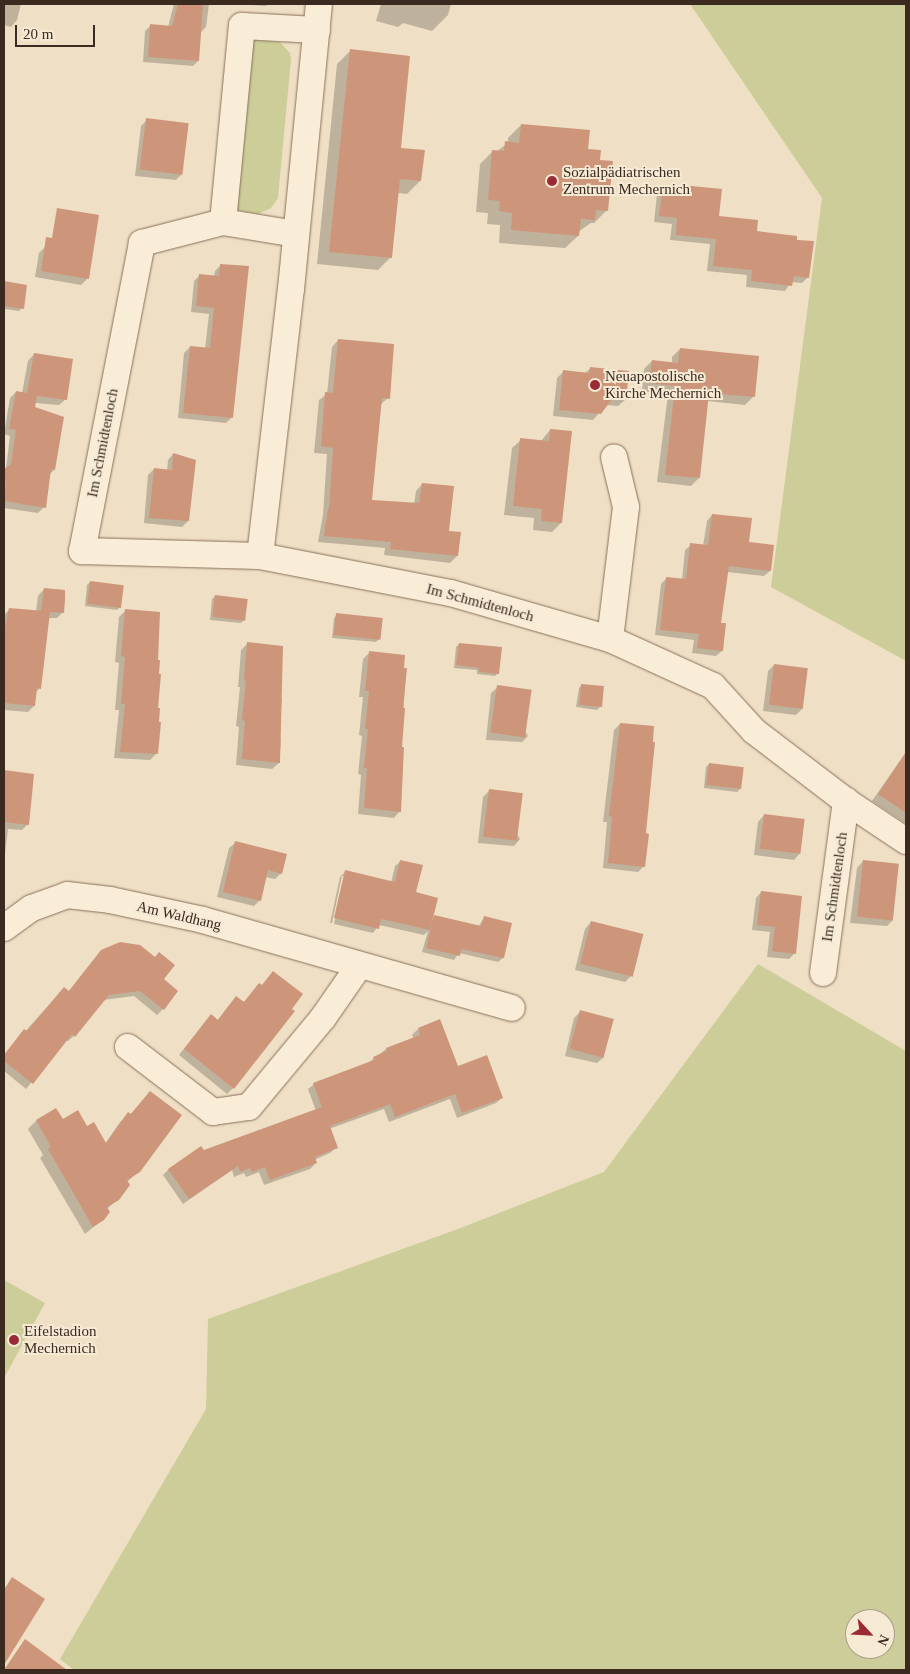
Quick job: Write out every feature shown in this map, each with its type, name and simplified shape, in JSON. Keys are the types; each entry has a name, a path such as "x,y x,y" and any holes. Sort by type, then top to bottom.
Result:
{"street":[{"path":"260,556 296,234 319,4"},
{"path":"223,222 242,26 317,30"},
{"name":"Im Schmidtenloch","path":"296,234 223,222 142,244 82,551 260,556 451,593 610,639 714,686 754,731 846,801 906,841"},
{"path":"610,639 626,507 614,457"},
{"name":"Im Schmidtenloch","path":"823,973 846,801"},
{"name":"Am Waldhang","path":"4,928 32,908 67,895 110,900 204,920 359,966 512,1008"},
{"path":"128,1047 213,1112 249,1107 323,1018 359,966"}],"green space":[{"path":"690,4 906,4 906,661 771,587 822,198"},
{"path":"252,39 280,42 290,53 291,59 278,198 271,208 258,214 236,210"},
{"path":"758,964 906,1051 906,1670 74,1670 60,1659 206,1409 208,1319 458,1229 604,1172"},
{"name":"Eifelstadion Mechernich","path":"4,1280 45,1303 4,1378"}],"building":[{"path":"178,4 203,4 199,61 148,57 150,24 172,26"},
{"path":"350,49 410,56 401,148 425,150 421,181 400,179 392,258 329,252"},
{"path":"146,118 189,123 182,175 140,170"},
{"name":"Sozialpädiatrischen Zentrum Mechernich","path":"521,124 590,130 588,149 601,150 600,160 613,161 608,211 596,210 595,220 581,219 579,236 511,230 512,213 499,211 500,201 488,200 492,150 504,151 505,141 519,143"},
{"path":"681,185 722,189 719,216 758,220 757,231 797,236 797,240 814,241 809,278 794,276 792,286 751,281 752,270 713,266 716,239 676,235 677,218 659,216 663,187 680,189"},
{"path":"57,208 99,215 89,279 41,271 46,237 52,238"},
{"path":"220,264 249,266 233,418 183,413 190,346 210,348 214,308 196,306 199,274 219,276"},
{"path":"4,281 27,285 24,309 4,306"},
{"path":"338,339 394,344 390,399 382,398 372,500 419,503 422,483 454,486 449,531 461,532 458,556 390,549 391,542 324,536 329,509 333,448 321,446 325,392 333,393"},
{"path":"680,348 759,356 755,397 709,393 700,478 665,475 675,386 649,383 652,360 678,363"},
{"path":"34,353 73,359 67,400 37,396 35,407 64,417 55,470 51,469 46,508 4,501 6,481 4,469 11,464 16,430 9,429 16,391 27,393"},
{"name":"Neuapostolische Kirche Mechernich","path":"590,367 629,371 626,400 612,399 601,414 559,410 563,370 589,373"},
{"path":"550,429 572,431 562,523 541,521 542,509 513,506 520,438 549,441"},
{"path":"173,453 196,460 189,521 149,518 154,468 172,470"},
{"path":"712,514 752,518 749,542 774,545 771,571 729,566 721,623 726,623 723,651 697,648 699,634 660,630 666,577 686,579 690,543 708,545"},
{"path":"90,581 124,585 121,608 87,604"},
{"path":"44,588 65,590 64,613 50,612 41,689 37,688 35,706 4,703 4,631 9,608 41,611"},
{"path":"215,595 248,599 245,621 212,617"},
{"path":"125,609 160,612 158,660 160,660 159,674 161,674 158,708 160,708 159,722 161,722 158,754 120,752 125,704 121,704 125,657 121,656"},
{"path":"336,613 383,618 380,640 334,635"},
{"path":"247,642 283,646 280,763 242,759 245,721 242,720"},
{"path":"459,643 502,647 499,674 479,672 479,668 456,665"},
{"path":"369,651 405,655 404,668 407,668 403,708 405,708 401,812 364,808 367,768 364,768 368,729 365,729 369,691 365,691"},
{"path":"774,664 808,668 803,709 769,705"},
{"path":"581,684 604,686 602,707 579,705"},
{"path":"497,685 532,690 525,737 490,733"},
{"path":"620,723 654,726 653,742 655,742 646,833 649,834 645,867 608,863 612,817 609,816"},
{"path":"906,752 906,813 878,794"},
{"path":"709,763 744,767 741,789 706,785"},
{"path":"4,770 34,774 29,825 4,822"},
{"path":"489,789 523,793 517,841 483,837"},
{"path":"764,814 805,819 800,854 760,849"},
{"path":"235,841 287,854 282,874 268,870 261,901 223,892"},
{"path":"400,860 423,865 416,892 438,898 430,930 381,919 379,929 334,918 345,870 395,882"},
{"path":"863,860 899,864 893,920 857,917"},
{"path":"761,891 802,896 796,954 772,951 775,927 757,925"},
{"path":"434,915 481,926 484,916 512,923 504,958 461,949 460,956 426,948"},
{"path":"591,921 643,934 633,977 580,964"},
{"path":"120,942 140,945 155,957 159,952 175,965 164,979 178,991 164,1010 140,991 109,995 75,1037 72,1034 33,1084 4,1061 4,1055 24,1029 27,1031 64,987 69,991 101,950"},
{"path":"273,971 303,994 292,1009 295,1011 234,1089 184,1049 211,1014 218,1020 236,996 244,1002 259,983 262,985"},
{"path":"580,1010 614,1019 603,1058 570,1049"},
{"path":"440,1019 458,1066 487,1055 503,1098 462,1113 455,1094 395,1117 390,1104 330,1126 338,1148 315,1157 317,1163 270,1180 265,1167 252,1172 250,1168 240,1172 238,1166 189,1199 168,1169 201,1146 204,1150 322,1107 313,1083 374,1060 373,1057 387,1051 386,1048 420,1035 418,1028"},
{"path":"150,1091 182,1115 140,1172 127,1180 130,1185 119,1200 107,1207 110,1212 104,1220 93,1227 48,1149 51,1147 36,1120 56,1108 63,1119 78,1110 87,1126 94,1122 106,1143 128,1112 131,1114"},
{"path":"12,1577 45,1599 4,1665 4,1590"},
{"path":"25,1639 67,1670 4,1670"}],"place":[{"name":"Sozialpädiatrischen Zentrum Mechernich","path":"552,181"},
{"name":"Neuapostolische Kirche Mechernich","path":"595,385"},
{"name":"Eifelstadion Mechernich","path":"14,1340"}]}
